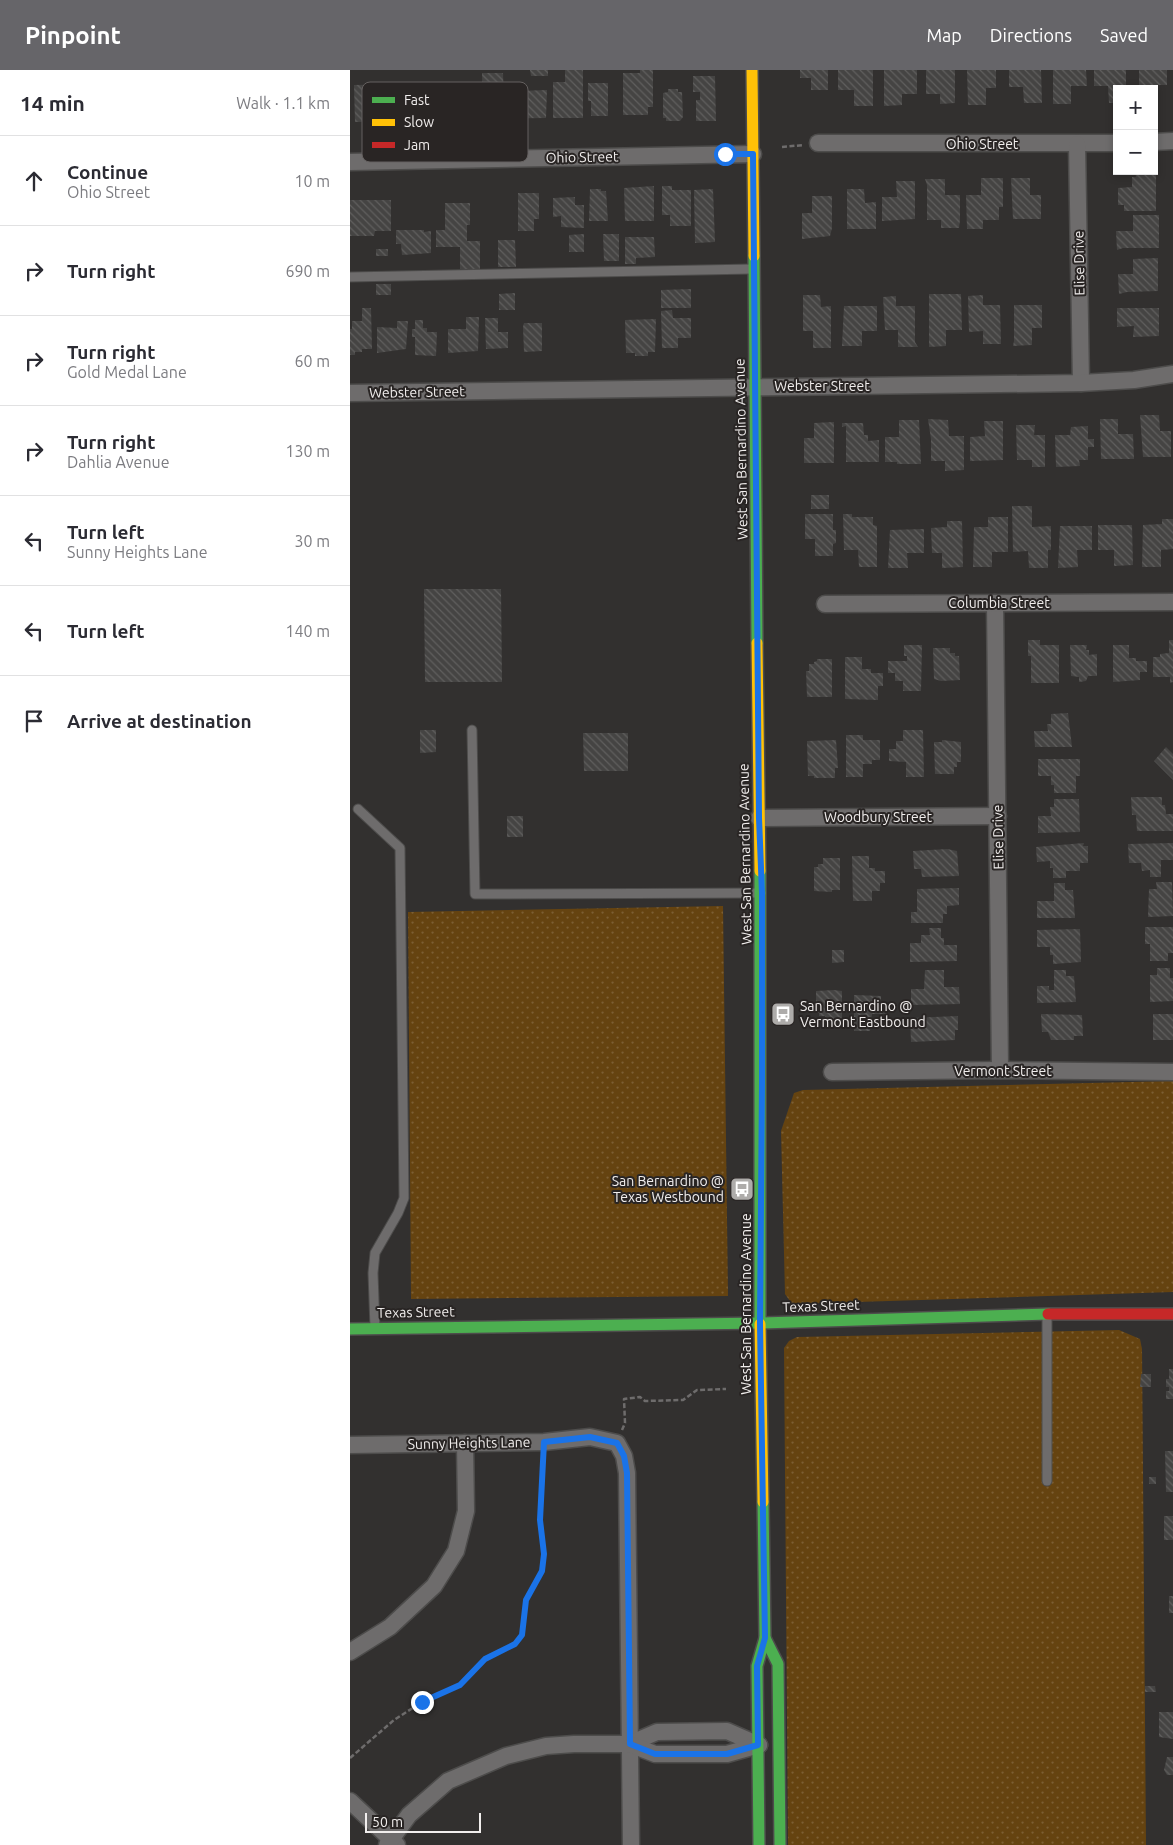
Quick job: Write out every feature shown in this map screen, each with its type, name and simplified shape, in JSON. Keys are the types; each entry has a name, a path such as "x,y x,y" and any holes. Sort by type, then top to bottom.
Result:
{"main road":[{"name":"West San Bernardino Avenue","path":"752,70 759,818 762,893 760,1323 765,1638 757,1666 760,1845"},
{"name":"Texas Street","path":"350,1329 760,1323 1047,1314 1173,1314"},
{"name":"West San Bernardino Avenue","path":"765,1638 778,1664 780,1845"},
{"path":"758,1745 765,1752 771,1764 772,1845"}],"street":[{"path":"1158,142 1173,141"},
{"name":"Ohio Street","path":"818,143 1113,143"},
{"name":"Elise Drive","path":"1077,144 1081,383"},
{"name":"Ohio Street","path":"528,158 753,154"},
{"name":"Webster Street","path":"350,393 1081,383 1134,380 1173,374"},
{"name":"Columbia Street","path":"825,604 1173,602"},
{"name":"Elise Drive","path":"995,603 1000,1070"},
{"name":"Woodbury Street","path":"759,818 998,816"},
{"name":"Vermont Street","path":"832,1072 1000,1070 1173,1072"},
{"name":"Sunny Heights Lane","path":"350,1445 544,1442 590,1437 617,1443"},
{"path":"350,1652 390,1627 434,1586 456,1551 466,1511 465,1443"},
{"path":"617,1443 624,1456 627,1473 631,1845"},
{"path":"630,1744 657,1732 727,1731 758,1745"},
{"path":"350,1801 392,1843 409,1815 448,1781 506,1756 546,1746 574,1744 630,1744 655,1754 727,1754 758,1745"}],"lane":[{"path":"350,277 753,269"},
{"path":"472,730 474,894 762,893"},
{"path":"358,809 400,848 404,1198 398,1213 375,1253 373,1273 375,1328"},
{"path":"1047,1314 1047,1481"}],"path":[{"path":"782,147 818,143"},
{"path":"617,1443 625,1423 624,1398 640,1397 645,1401 684,1400 697,1390 726,1390"},
{"path":"350,1758 394,1720 422,1702 460,1685 485,1659 515,1644 522,1635 526,1600 542,1571 544,1554 540,1520 544,1442"}],"shaded area":[{"path":"723,906 728,1296 411,1299 408,912"},
{"path":"1173,1081 1173,1292 792,1304 785,1294 781,1131 794,1093 803,1090"},
{"path":"1119,1330 1140,1339 1142,1349 1146,1845 788,1845 784,1348 789,1341 797,1337"}],"building":[{"path":"530,70 548,70 548,76 531,76"},
{"path":"565,70 583,70 583,118 553,118 553,82 565,82"},
{"path":"640,70 653,70 653,107 648,107 648,115 623,115 623,73 640,73"},
{"path":"800,70 828,70 828,90 811,90 811,78 800,78"},
{"path":"838,70 873,70 873,106 854,106 854,90 838,90"},
{"path":"884,70 917,70 917,94 902,94 902,105 884,106"},
{"path":"926,70 955,70 955,103 940,104 940,94 926,94"},
{"path":"967,70 996,70 996,88 986,88 986,105 968,105"},
{"path":"1009,70 1041,70 1042,103 1024,103 1023,87 1009,87"},
{"path":"1053,70 1086,70 1087,86 1071,86 1071,104 1053,104"},
{"path":"1094,70 1126,70 1126,85 1113,85 1113,103 1109,103 1108,86 1094,86"},
{"path":"1139,70 1167,70 1167,85 1139,85"},
{"path":"482,73 503,73 503,82 482,82"},
{"path":"693,76 715,76 716,121 696,121 696,100 700,100 700,92 693,92"},
{"path":"588,83 608,83 608,116 591,116 591,101 588,101"},
{"path":"354,85 362,85 362,122 355,122"},
{"path":"668,89 678,89 678,92 682,92 683,117 680,121 666,121 666,118 663,118 663,93 668,92"},
{"path":"547,90 546,118 528,118 528,91"},
{"path":"1136,175 1156,175 1156,211 1124,211 1124,205 1118,205 1118,188 1132,187 1132,177 1136,177"},
{"path":"981,178 1003,178 1003,207 999,207 999,220 983,220 983,229 967,229 966,195 981,195"},
{"path":"1011,178 1030,178 1030,195 1041,195 1041,219 1013,219"},
{"path":"925,179 945,179 945,195 960,195 959,228 941,228 941,220 927,220 927,185"},
{"path":"896,181 915,181 915,219 882,221 882,197 897,197"},
{"path":"654,186 654,221 625,221 624,188"},
{"path":"662,186 672,186 672,190 691,190 691,226 670,226 670,215 662,215"},
{"path":"590,189 606,191 608,221 589,221"},
{"path":"713,189 715,242 695,243 694,190"},
{"path":"847,189 864,189 865,203 876,202 876,229 847,229"},
{"path":"518,193 539,193 539,219 534,219 534,231 518,231"},
{"path":"812,196 832,196 832,228 830,236 802,239 802,213 812,213"},
{"path":"575,197 575,205 584,205 584,228 561,227 561,216 553,217 553,198"},
{"path":"350,200 391,200 391,231 375,231 374,236 350,236"},
{"path":"445,203 470,203 470,225 467,225 467,241 480,241 480,269 460,269 460,247 436,247 436,230 445,230"},
{"path":"1133,215 1159,215 1159,248 1123,248 1117,250 1116,231 1133,231"},
{"path":"396,230 431,231 431,253 402,255 401,244 396,244"},
{"path":"584,234 584,252 569,252 569,235"},
{"path":"603,234 619,234 619,261 604,261"},
{"path":"625,237 654,237 655,257 636,258 636,264 625,264"},
{"path":"498,240 515,240 516,267 498,267"},
{"path":"376,249 388,249 388,256 376,256"},
{"path":"1158,258 1158,291 1119,294 1118,274 1133,274 1133,259"},
{"path":"376,284 391,284 391,295 376,295"},
{"path":"691,289 691,308 661,308 661,290"},
{"path":"515,293 515,310 499,310 499,294"},
{"path":"929,294 961,294 962,330 946,330 946,346 929,347"},
{"path":"803,295 820,295 821,307 831,306 831,348 813,348 813,331 803,331"},
{"path":"983,295 983,305 1000,305 1001,344 983,344 983,331 969,332 968,296"},
{"path":"896,296 896,306 915,306 915,342 918,347 898,347 898,330 885,330 883,297"},
{"path":"1014,305 1042,305 1042,328 1032,328 1032,345 1013,346"},
{"path":"844,306 877,306 877,331 862,331 862,346 842,346"},
{"path":"362,308 371,308 372,349 362,349 362,352 355,352 355,355 350,355 350,329 352,329 352,321 362,321"},
{"path":"1117,308 1159,308 1159,336 1133,337 1134,326 1117,327"},
{"path":"672,310 673,318 691,318 691,338 678,338 678,348 662,348 661,311"},
{"path":"466,317 479,317 478,351 448,353 448,329 466,329"},
{"path":"485,318 498,318 498,332 508,332 508,348 486,349"},
{"path":"656,319 655,352 648,352 648,356 635,356 635,353 626,353 625,320"},
{"path":"415,320 423,320 423,328 427,328 427,332 437,332 436,356 415,355 415,337 412,337 412,329 415,329"},
{"path":"397,321 408,321 406,349 377,353 377,327 397,328"},
{"path":"524,323 542,323 542,351 524,352"},
{"path":"1140,415 1159,415 1160,431 1171,431 1171,457 1143,457"},
{"path":"928,419 948,420 949,436 964,436 964,470 945,471 945,461 931,461 931,439"},
{"path":"1100,419 1118,419 1118,434 1133,434 1134,459 1101,459"},
{"path":"899,420 919,420 921,464 885,462 885,437 899,437"},
{"path":"984,421 1003,421 1003,460 970,461 970,437 985,436"},
{"path":"834,422 834,463 804,463 804,438 814,438 814,423"},
{"path":"842,423 863,423 864,435 868,435 868,441 879,440 879,462 846,462 846,426 842,427"},
{"path":"1016,425 1035,425 1034,435 1045,435 1045,467 1032,467 1032,460 1017,460"},
{"path":"1088,426 1088,439 1094,439 1094,447 1088,447 1088,460 1079,460 1080,466 1056,467 1055,435 1070,435 1071,427"},
{"path":"811,495 829,495 829,509 811,509"},
{"path":"1012,506 1032,506 1032,527 1051,526 1051,550 1048,550 1048,568 1029,568 1028,551 1013,552"},
{"path":"805,514 833,514 833,530 836,530 836,543 833,544 833,556 815,556 815,539 805,539"},
{"path":"843,514 852,514 852,517 873,517 873,525 877,526 877,567 859,567 858,550 844,550"},
{"path":"988,517 1008,517 1008,552 992,552 992,567 973,567 974,527 988,527"},
{"path":"1162,519 1173,519 1173,549 1161,550 1161,567 1142,567 1143,525 1162,524"},
{"path":"947,521 962,521 963,567 942,568 942,553 932,553 931,528 947,527"},
{"path":"1098,525 1132,525 1133,565 1114,566 1114,550 1098,550"},
{"path":"1060,526 1092,526 1092,550 1077,550 1078,567 1058,568"},
{"path":"924,529 924,553 907,553 908,568 888,568 890,530"},
{"path":"424,589 501,589 502,682 425,682"},
{"path":"1028,640 1040,640 1040,645 1059,645 1059,683 1031,683 1031,656 1028,656"},
{"path":"1169,640 1173,640 1173,682 1170,683 1170,677 1153,677 1153,657 1160,657 1160,654 1169,653"},
{"path":"904,645 922,645 921,691 903,691 903,681 895,681 895,673 888,673 888,661 907,661 907,656 904,656"},
{"path":"1070,645 1087,645 1086,650 1089,650 1089,655 1097,654 1097,676 1088,676 1086,681 1079,682 1079,677 1071,676"},
{"path":"1113,645 1129,645 1129,658 1136,658 1136,661 1147,661 1147,672 1140,672 1140,680 1113,682"},
{"path":"933,648 950,648 950,653 955,653 955,656 959,656 960,680 941,681 934,679"},
{"path":"845,657 862,657 862,669 871,669 871,673 883,673 883,686 878,686 878,700 845,699"},
{"path":"817,659 832,659 832,697 807,697 806,671 809,671 809,664 814,664"},
{"path":"1068,713 1072,747 1035,747 1034,731 1048,731 1047,724 1051,724 1051,714"},
{"path":"420,730 436,730 436,752 420,753"},
{"path":"903,730 923,730 924,777 906,777 906,762 889,761 889,749 896,749 896,741 903,741"},
{"path":"583,733 628,733 628,771 584,771"},
{"path":"846,735 863,735 863,740 880,740 880,760 872,760 872,764 863,764 863,777 846,777"},
{"path":"836,740 838,768 835,768 835,778 814,778 814,776 808,776 807,741"},
{"path":"942,740 961,742 961,762 957,762 957,767 954,767 954,774 935,774 934,742 942,742"},
{"path":"1166,747 1173,754 1173,780 1154,761"},
{"path":"1038,759 1080,759 1080,776 1076,776 1076,793 1054,793 1054,785 1051,785 1051,776 1038,776"},
{"path":"1131,797 1162,797 1162,805 1165,805 1166,814 1173,814 1173,831 1137,831 1136,815 1132,815"},
{"path":"1054,799 1079,799 1080,832 1038,833 1038,816 1051,816 1050,807 1054,807"},
{"path":"507,816 523,816 523,837 507,837"},
{"path":"1084,843 1083,846 1088,846 1088,863 1080,863 1080,871 1066,871 1066,878 1053,878 1053,868 1050,868 1050,861 1037,862 1036,847"},
{"path":"1173,843 1173,860 1161,860 1161,877 1150,877 1150,870 1142,871 1141,863 1129,863 1128,844"},
{"path":"947,849 957,851 959,876 922,877 921,869 914,869 913,851"},
{"path":"852,856 869,856 869,868 875,868 875,871 885,871 885,883 880,883 880,891 872,891 872,901 853,901"},
{"path":"823,858 840,858 840,890 832,890 832,892 814,891 814,867 818,867 818,864 823,864"},
{"path":"1156,882 1172,882 1173,916 1148,917 1149,889 1157,889"},
{"path":"1054,883 1065,883 1065,890 1073,890 1075,918 1037,918 1037,901 1054,901"},
{"path":"959,888 959,905 947,906 947,914 943,914 943,923 911,923 911,912 917,912 917,889"},
{"path":"1145,927 1173,927 1173,953 1168,953 1168,961 1150,961 1150,944 1145,944"},
{"path":"929,928 941,928 941,938 944,938 944,945 957,945 957,961 910,962 910,943 921,943 921,935 930,935"},
{"path":"1080,929 1081,962 1053,964 1053,955 1050,955 1050,947 1037,947 1037,930"},
{"path":"832,950 844,950 844,962 832,963"},
{"path":"1157,968 1170,968 1170,978 1173,978 1173,1001 1150,1002 1150,975 1157,975"},
{"path":"925,970 944,970 944,987 959,987 960,1004 911,1005 911,989 924,989"},
{"path":"1054,970 1066,970 1066,976 1074,976 1076,1002 1037,1003 1037,986 1049,986 1049,990 1054,990"},
{"path":"816,991 842,991 842,1022 825,1022 825,1016 819,1016 819,1013 816,1013"},
{"path":"854,995 881,996 881,1003 887,1003 887,1014 872,1014 870,1031 854,1031"},
{"path":"1041,1014 1082,1015 1083,1036 1074,1036 1074,1040 1051,1040 1048,1032 1042,1032"},
{"path":"1153,1014 1173,1014 1173,1040 1153,1040"},
{"path":"958,1016 958,1030 955,1030 955,1040 911,1042 910,1018"},
{"path":"1169,1369 1173,1369 1173,1399 1166,1399 1166,1391 1169,1391 1169,1387 1166,1387 1166,1379 1169,1379"},
{"path":"1141,1374 1151,1374 1151,1387 1140,1387"},
{"path":"1165,1451 1173,1451 1173,1492 1166,1492"},
{"path":"1149,1477 1156,1477 1156,1484 1149,1484"},
{"path":"1164,1516 1173,1516 1173,1540 1164,1540"},
{"path":"1169,1596 1173,1596 1173,1613 1169,1613"},
{"path":"1145,1686 1155,1686 1156,1692 1145,1692"},
{"path":"1159,1712 1173,1712 1173,1739 1159,1737"},
{"path":"1167,1757 1173,1757 1173,1775 1167,1775 1164,1770"}],"traffic: fast":[{"path":"754,256 757,643"},
{"path":"760,871 760,1324"},
{"path":"350,1329 760,1323 1048,1314"},
{"path":"759,1845 757,1666 765,1638 763,1502"},
{"path":"765,1638 778,1664 780,1845"}],"traffic: slow":[{"path":"752,70 754,256"},
{"path":"757,643 760,871"},
{"path":"760,1324 763,1502"}],"traffic: jam":[{"path":"1048,1314 1173,1314"}],"place":[{"name":"San Bernardino @ Vermont Eastbound","path":"783,1014"},
{"name":"San Bernardino @ Texas Westbound","path":"742,1189"}],"route":[{"path":"422,1702 460,1685 485,1659 515,1644 522,1635 526,1600 542,1571 544,1554 540,1520 544,1442 590,1437 617,1443 624,1456 627,1473 630,1744 655,1754 727,1754 758,1745 757,1666 765,1638 760,1323 762,893 759,818 753,154 725,154"}]}
